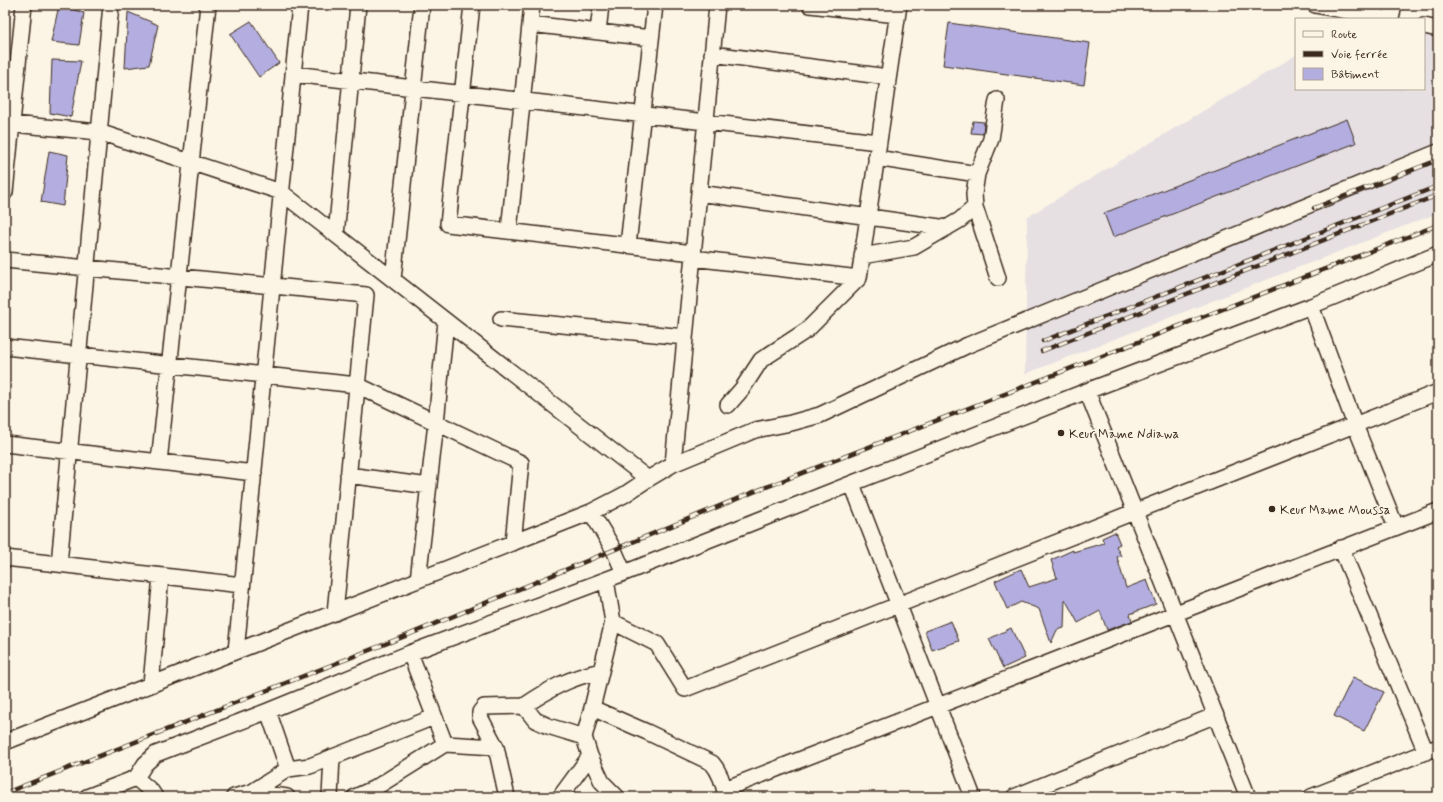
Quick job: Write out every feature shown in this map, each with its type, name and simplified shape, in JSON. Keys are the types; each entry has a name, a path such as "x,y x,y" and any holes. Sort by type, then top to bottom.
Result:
{"street":[{"path":"59,564 110,5"},
{"path":"159,462 208,5"},
{"path":"236,651 300,5"},
{"path":"336,235 358,5"},
{"path":"393,279 422,5"},
{"path":"472,5 448,224 628,245 859,278"},
{"path":"509,231 532,5"},
{"path":"598,32 601,5"},
{"path":"628,245 655,5"},
{"path":"673,464 717,5"},
{"path":"728,405 742,389 761,360 808,330 859,278 898,10 810,5"},
{"path":"1315,5 1384,18"},
{"path":"1389,18 1394,5"},
{"path":"5,192 6,167 12,124 10,85 24,6"},
{"path":"530,24 651,38"},
{"path":"1425,26 1438,29"},
{"path":"712,54 888,77"},
{"path":"293,74 878,142"},
{"path":"997,100 990,139 978,174 974,194 975,207 998,278"},
{"path":"12,124 99,132 281,192 648,479"},
{"path":"5,742 591,512 624,495 673,464 755,430 791,423 820,415 998,331 1056,309 1438,152"},
{"path":"876,158 978,174"},
{"path":"699,193 947,228"},
{"path":"862,256 914,247 960,220 975,207"},
{"path":"87,797 136,778 145,764 156,754 268,711 410,653 606,580 1087,391 1311,306 1438,254"},
{"path":"5,260 366,295 335,613"},
{"path":"1311,306 1355,425 1396,527"},
{"path":"500,319 685,338"},
{"path":"418,580 446,321"},
{"path":"5,347 357,385 521,463 513,543"},
{"path":"1087,391 1248,797"},
{"path":"612,622 657,644 685,689 1438,392"},
{"path":"5,444 254,473"},
{"path":"348,475 429,486"},
{"path":"852,484 973,797"},
{"path":"592,708 712,763 717,769 726,793 938,706 1438,510"},
{"path":"591,512 614,550 624,573"},
{"path":"1311,797 1432,750 1341,548"},
{"path":"5,558 242,585"},
{"path":"151,684 161,576"},
{"path":"606,580 612,622 584,737 590,756 602,782 617,797"},
{"path":"410,653 444,744"},
{"path":"507,797 496,748 480,717 480,712 484,706 524,706 557,686 578,676 601,670"},
{"path":"524,706 535,720 548,726 584,737"},
{"path":"268,711 288,769"},
{"path":"1014,797 1216,715"},
{"path":"252,794 288,769 310,766 434,717"},
{"path":"355,797 376,788 444,744 496,748"},
{"path":"560,797 590,756"},
{"path":"330,797 332,757"},
{"path":"136,778 156,797"},
{"path":"234,797 252,794 287,797"}],"shaded area":[{"path":"1425,32 1438,33 1438,213 1025,374 1027,217 1295,56 1295,90 1425,90"}],"building":[{"path":"59,5 84,13 79,45 51,42"},
{"path":"128,12 158,25 149,65 125,68"},
{"path":"251,21 279,63 259,77 230,34"},
{"path":"949,23 1090,43 1084,85 943,65"},
{"path":"52,60 81,61 71,117 50,113"},
{"path":"1347,119 1356,143 1113,237 1104,213"},
{"path":"973,121 984,122 983,134 971,133"},
{"path":"49,151 68,155 63,206 41,202"},
{"path":"1115,532 1120,544 1116,546 1121,556 1117,557 1126,588 1147,580 1156,604 1130,614 1132,621 1107,630 1100,611 1078,623 1065,599 1064,628 1057,630 1051,643 1039,609 1021,602 1007,609 995,581 1021,569 1029,587 1057,578 1051,560 1073,550 1073,552 1104,543 1102,538"},
{"path":"951,621 959,641 932,650 925,631"},
{"path":"1011,628 1025,658 1003,668 989,639"},
{"path":"1353,677 1384,692 1364,731 1334,716"}],"railway":[{"path":"1314,208 1438,160"},
{"path":"1043,341 1438,186"},
{"path":"1042,351 1438,195"},
{"path":"5,793 403,637 756,491 1438,225"}],"place":[{"name":"Keur Mame Ndiawa","path":"1061,433"},
{"name":"Keur Mame Moussa","path":"1272,509"}]}
